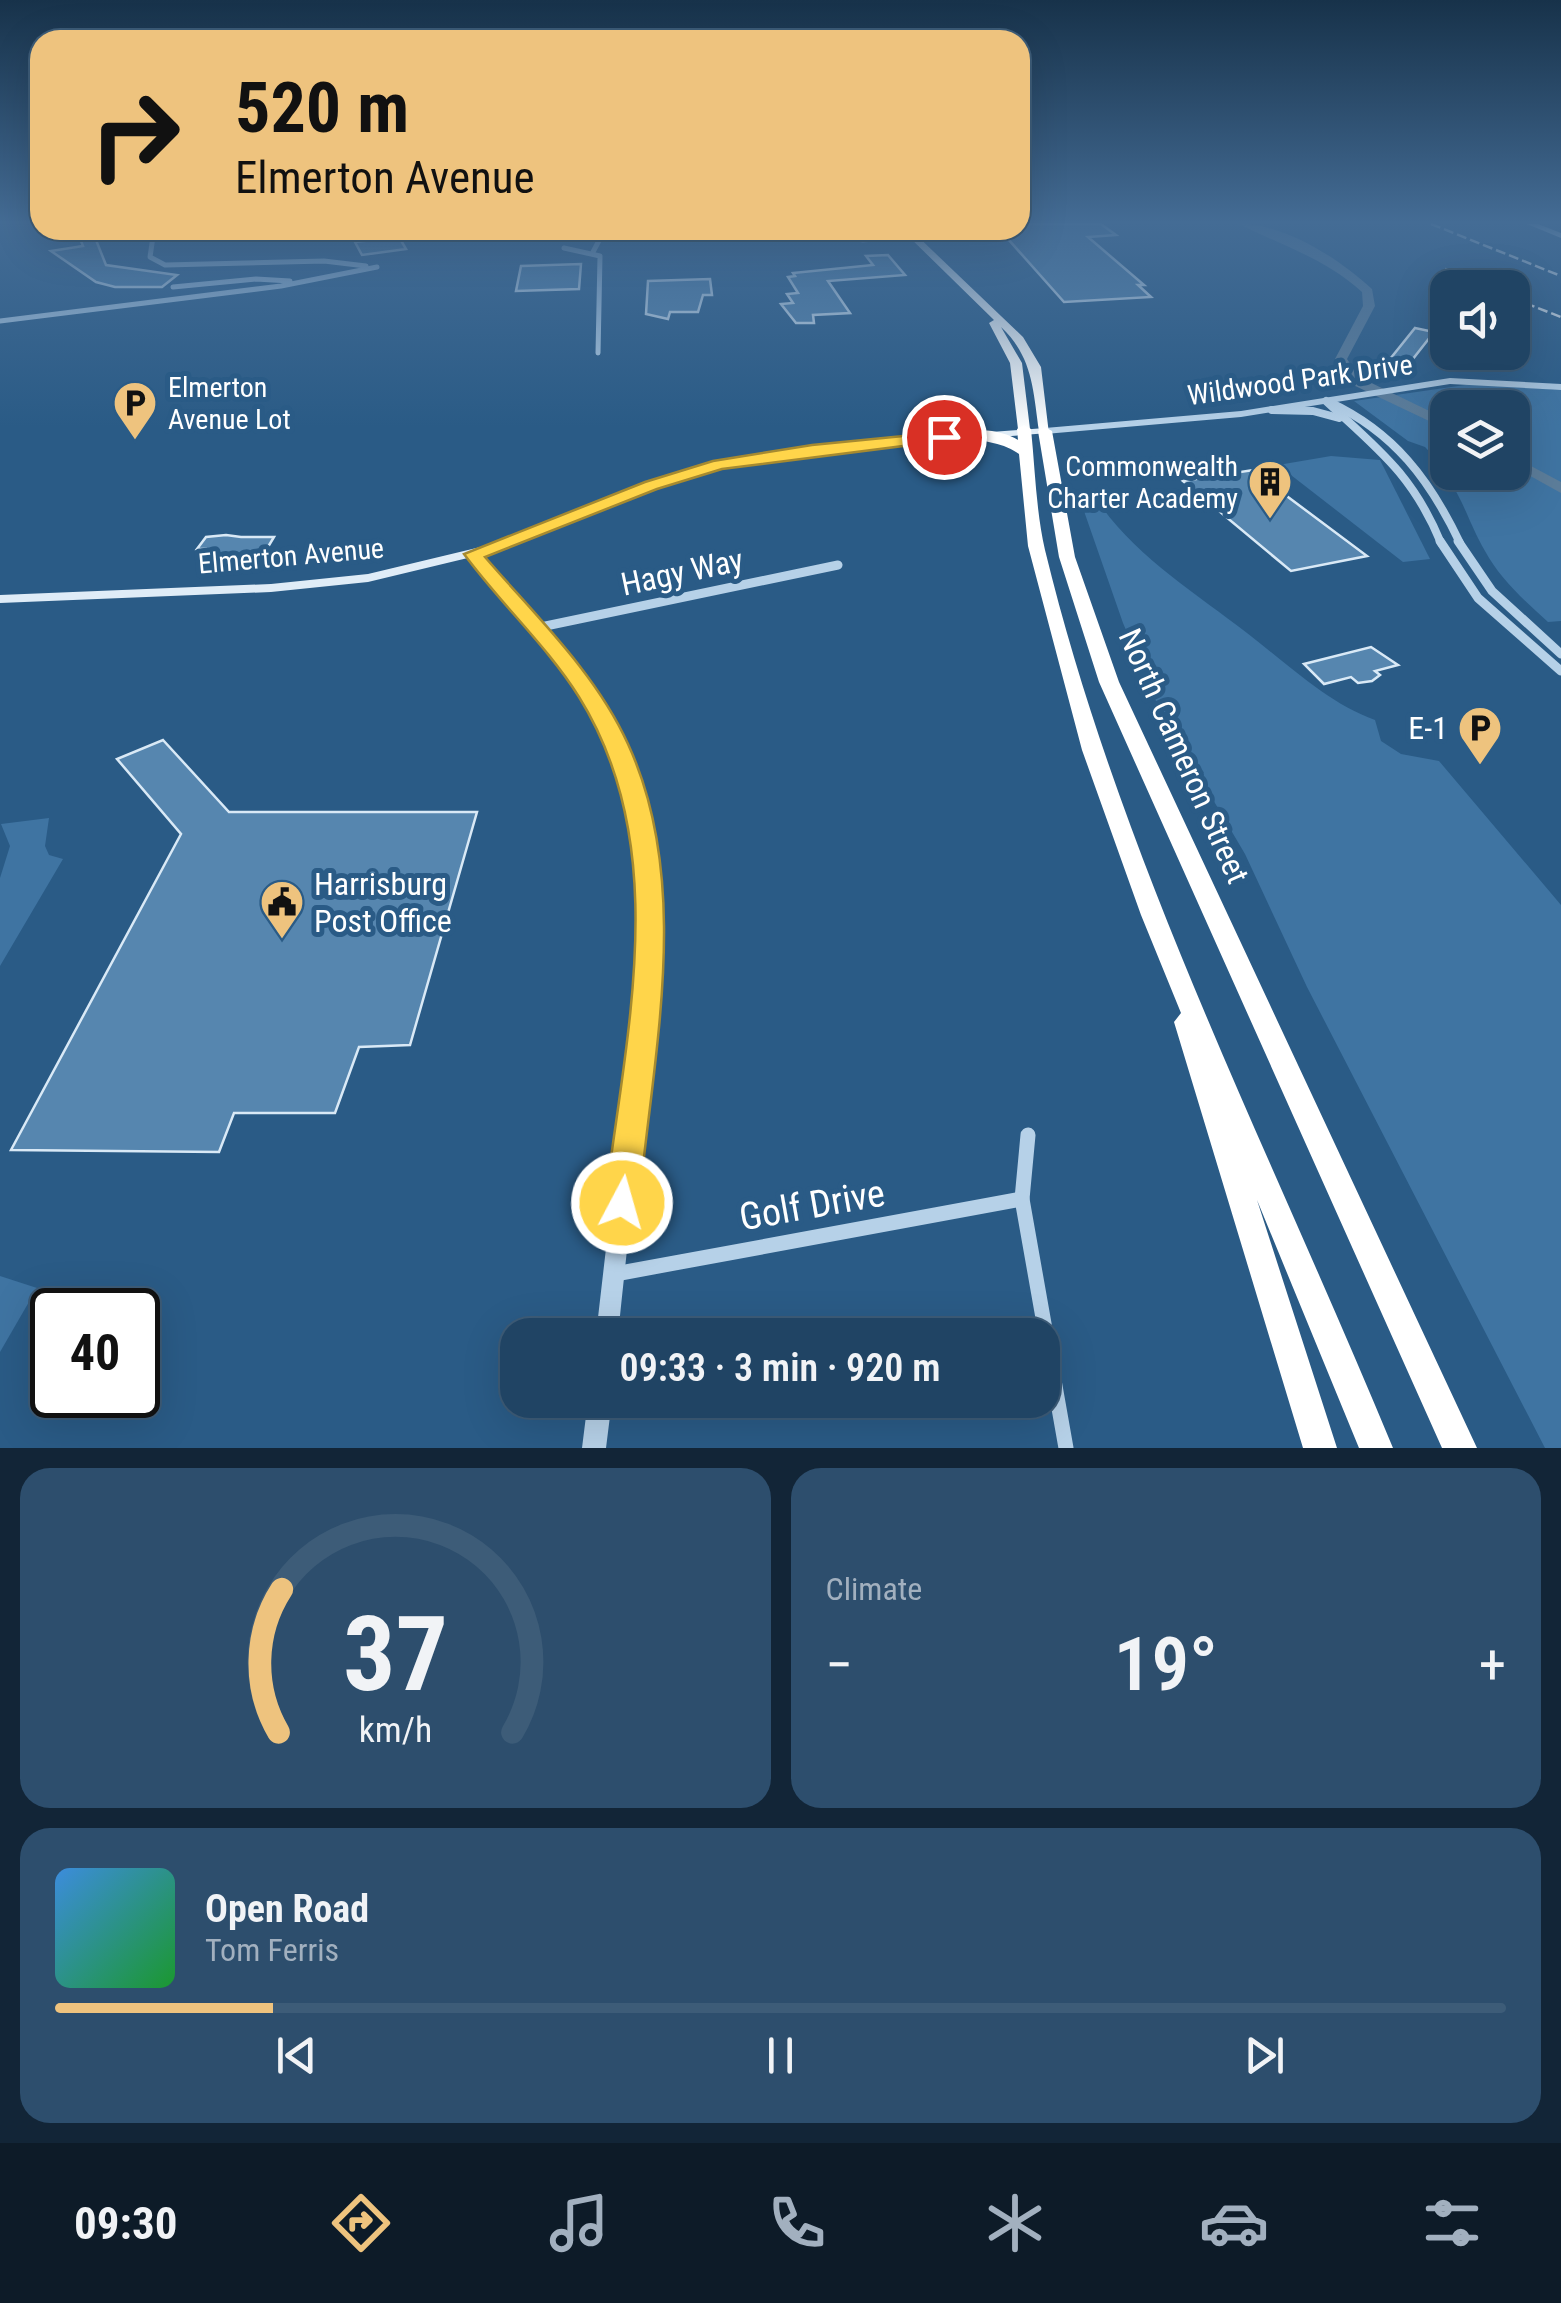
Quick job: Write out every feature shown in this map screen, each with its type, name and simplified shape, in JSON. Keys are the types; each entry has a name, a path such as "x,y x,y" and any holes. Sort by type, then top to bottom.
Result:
{"highway":[{"name":"North Cameron Street","path":"964,292 1006,340 1018,372 1031,437 1109,682 1408,1326"},
{"name":"North Cameron Street","path":"969,292 1018,336 1037,375 1031,437 1036,546 1092,750 1153,915"},
{"path":"973,434 1007,440 1031,437"},
{"path":"1153,915 1320,1448"},
{"path":"1153,915 1376,1448"},
{"path":"1408,1326 1460,1448"},
{"path":"1408,1326 1474,1448"}],"main road":[{"name":"Elmerton Avenue","path":"0,599 316,584 393,574 474,554 651,485 719,465 812,450 973,434"}],"street":[{"path":"0,321 229,292"},
{"path":"598,353 599,292"},
{"name":"Wildwood Park Drive","path":"1031,437 1266,410 1474,380 1561,387"},
{"path":"1326,401 1405,474 1424,505 1446,556 1478,598 1561,671"},
{"path":"1326,401 1381,435 1413,464 1437,495 1478,575 1510,610 1561,654"},
{"path":"1266,410 1318,412 1345,421"},
{"path":"474,554 585,689 616,743 630,777 646,845 649,952 609,1318"},
{"name":"Hagy Way","path":"536,628 838,565"},
{"path":"1028,1135 1022,1199 1066,1448"},
{"name":"Golf Drive","path":"614,1274 1022,1199"},
{"path":"594,1448 598,1418"}],"shaded area":[{"path":"1472,384 1561,390 1561,621 1548,622 1498,571 1455,490 1530,490 1530,390 1430,390"},
{"path":"1430,390 1430,452 1408,441 1354,401"},
{"path":"1331,456 1380,460 1430,559 1403,562 1278,465"},
{"path":"1093,494 1125,535 1164,570 1325,693 1375,720 1381,741 1401,754 1439,761 1561,905 1561,1448 1545,1448 1307,987 1245,854 1159,708 1123,623 1085,514 1082,501"},
{"path":"49,818 45,846 49,855 63,859 0,966 0,878 10,846 1,824"},
{"path":"0,1276 37,1288 30,1288 30,1300 0,1352"}],"building":[{"path":"647,292 712,292 712,295 703,295 698,312 670,312 668,319 646,314"},
{"path":"835,292 850,313 813,315 814,323 796,323 781,304 793,303 787,294"},
{"path":"1055,292 1145,292 1151,297 1064,302"},
{"path":"1415,328 1430,331 1430,337 1405,369 1386,364"},
{"name":"Commonwealth Charter Academy","path":"1253,470 1367,556 1291,571 1183,481"},
{"path":"206,537 274,537 262,557 201,557 205,549 197,549"},
{"path":"1371,647 1398,665 1375,671 1380,675 1372,681 1358,683 1351,677 1324,684 1304,664"},
{"name":"Harrisburg Post Office","path":"163,740 229,812 477,812 410,1045 359,1047 335,1113 234,1113 219,1152 11,1150 181,834 117,759"}],"waterway":[{"path":"1368,292 1369,306 1341,359 1354,380 1430,417"},
{"path":"1530,470 1561,488"}],"railway":[{"path":"1530,305 1561,317"}],"place":[{"name":"Elmerton Avenue Lot","path":"135,441"},
{"name":"Commonwealth Charter Academy","path":"1270,520"},
{"name":"E-1","path":"1480,766"},
{"name":"Harrisburg Post Office","path":"282,940"}],"route":[{"path":"622,1203 649,952 650,884 638,805 616,743 587,692 474,554 520,540 651,485 719,465 812,450 944,437"}]}
